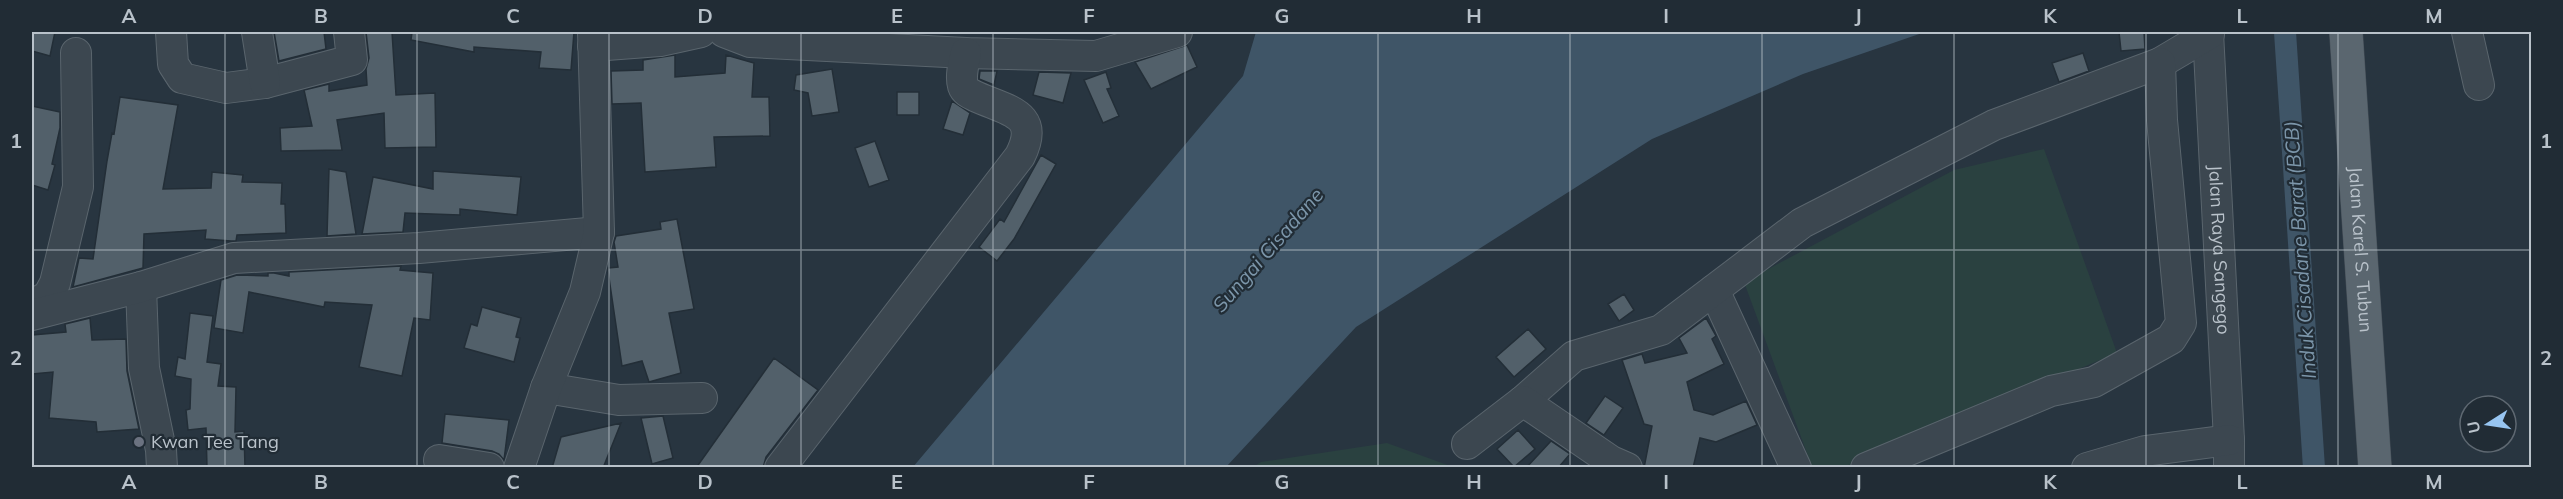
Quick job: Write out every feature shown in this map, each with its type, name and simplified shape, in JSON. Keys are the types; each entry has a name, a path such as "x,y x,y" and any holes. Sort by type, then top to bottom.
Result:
{"main road":[{"name":"Jalan Karel S. Tubun","path":"2346,32 2375,468"}],"street":[{"path":"171,32 173,64 182,78 226,88 265,83 352,60 349,32"},
{"path":"257,32 265,83"},
{"path":"519,468 524,446 585,292 599,232 593,39 660,40 701,32"},
{"path":"724,32 750,42 966,53 1096,56 1177,32"},
{"path":"2468,32 2479,85"},
{"path":"1467,444 1523,401 1574,356 1661,330 1802,223 1983,130 2160,63 2208,33"},
{"name":"Jalan Raya Sangego","path":"2208,33 2229,454"},
{"path":"32,305 48,296 55,283 78,187 76,53"},
{"path":"780,468 1020,156 1027,142 1027,127 1023,120 1014,113 966,91 962,83 966,53"},
{"path":"1866,468 2051,392 2094,382 2171,339 2181,323 2162,120 2160,63"},
{"path":"32,315 234,258 418,248 599,232"},
{"path":"141,286 144,368 161,450 162,468"},
{"path":"1714,290 1796,468"},
{"path":"546,388 619,400 702,398"},
{"path":"1523,401 1611,461 1627,468"},
{"path":"2087,468 2145,451 2229,454"},
{"path":"439,460 489,468"}],"green space":[{"path":"2044,149 2117,353 1844,467 1812,467 1744,282 1954,170"},
{"path":"1387,443 1453,467 1253,467 1261,462"}],"water":[{"name":"Sungai Cisadane","path":"1256,32 1925,32 1803,74 1652,139 1356,327 1226,467 913,467 1243,76"}],"building":[{"path":"32,32 55,32 50,56 32,51"},
{"path":"274,32 324,32 326,49 279,61"},
{"path":"366,32 392,32 396,95 435,93 436,147 385,148 384,113 337,120 342,150 281,151 280,128 312,126 304,90 329,84 329,91 367,85 366,69 369,58"},
{"path":"412,32 574,32 571,70 539,68 541,52 474,47 474,52 411,40"},
{"path":"2119,32 2144,32 2145,49 2121,51"},
{"path":"1187,45 1197,67 1151,89 1135,62"},
{"path":"2083,53 2089,71 2059,82 2052,63"},
{"path":"675,55 675,77 725,73 726,55 754,63 752,97 769,97 770,136 714,137 716,167 645,172 641,103 612,104 611,71 643,70 643,60"},
{"path":"832,69 839,112 812,116 808,93 794,90 796,75"},
{"path":"980,71 997,71 994,85 979,79"},
{"path":"1039,72 1071,73 1063,103 1033,95"},
{"path":"1106,72 1111,88 1107,89 1119,116 1103,123 1084,80"},
{"path":"897,92 919,92 919,115 897,115"},
{"path":"120,97 178,105 163,189 211,188 212,172 243,175 242,182 282,183 281,204 285,204 286,233 237,235 236,241 205,239 206,230 144,234 143,268 73,287 79,258 93,259 107,161"},
{"path":"952,101 970,113 963,135 943,129"},
{"path":"32,106 60,112 60,128 52,164 55,165 48,190 32,185"},
{"path":"875,141 889,180 869,187 855,148"},
{"path":"1041,155 1056,164 1014,239 997,261 979,247 1000,219 1004,222"},
{"path":"329,169 346,172 356,234 327,236"},
{"path":"433,171 521,177 517,215 460,209 460,215 405,213 403,232 362,234 373,177 433,189"},
{"path":"677,219 694,309 669,313 681,373 649,382 642,361 622,366 608,268 618,267 614,242 616,236 661,229 660,222"},
{"path":"401,266 400,270 433,273 430,320 414,318 402,376 359,367 372,305 325,302 324,307 249,292 243,333 214,328 221,280 237,275 268,276 268,273 274,273 289,276 289,272"},
{"path":"1624,294 1634,310 1619,321 1608,304"},
{"path":"482,307 521,318 516,337 520,338 514,362 464,348 471,324 477,326"},
{"path":"190,313 213,316 207,362 221,364 218,386 236,387 235,432 244,431 245,468 207,468 206,428 188,430 186,410 190,409 191,379 175,376 178,357 185,359"},
{"path":"90,318 92,340 126,339 127,371 139,429 97,432 96,422 49,418 53,372 32,374 32,335 66,332 65,324"},
{"path":"1706,318 1716,336 1712,339 1724,364 1687,382 1694,410 1713,415 1746,401 1757,425 1716,442 1700,438 1693,468 1644,468 1652,426 1644,424 1622,360 1642,354 1645,363 1687,353 1679,338"},
{"path":"1528,329 1546,349 1514,377 1496,357"},
{"path":"774,358 818,390 766,457 763,468 696,468"},
{"path":"1605,396 1623,408 1604,435 1586,423"},
{"path":"445,414 509,420 504,460 492,451 442,443"},
{"path":"663,416 673,458 652,464 641,418"},
{"path":"621,423 603,468 552,468 561,437"},
{"path":"1518,430 1535,449 1514,467 1497,449"},
{"path":"1551,441 1570,454 1558,468 1526,468"}],"waterway":[{"name":"Induk Cisadane Barat (BCB)","path":"2285,32 2314,468"}],"place":[{"name":"Kwan Tee Tang","path":"139,442"}]}
